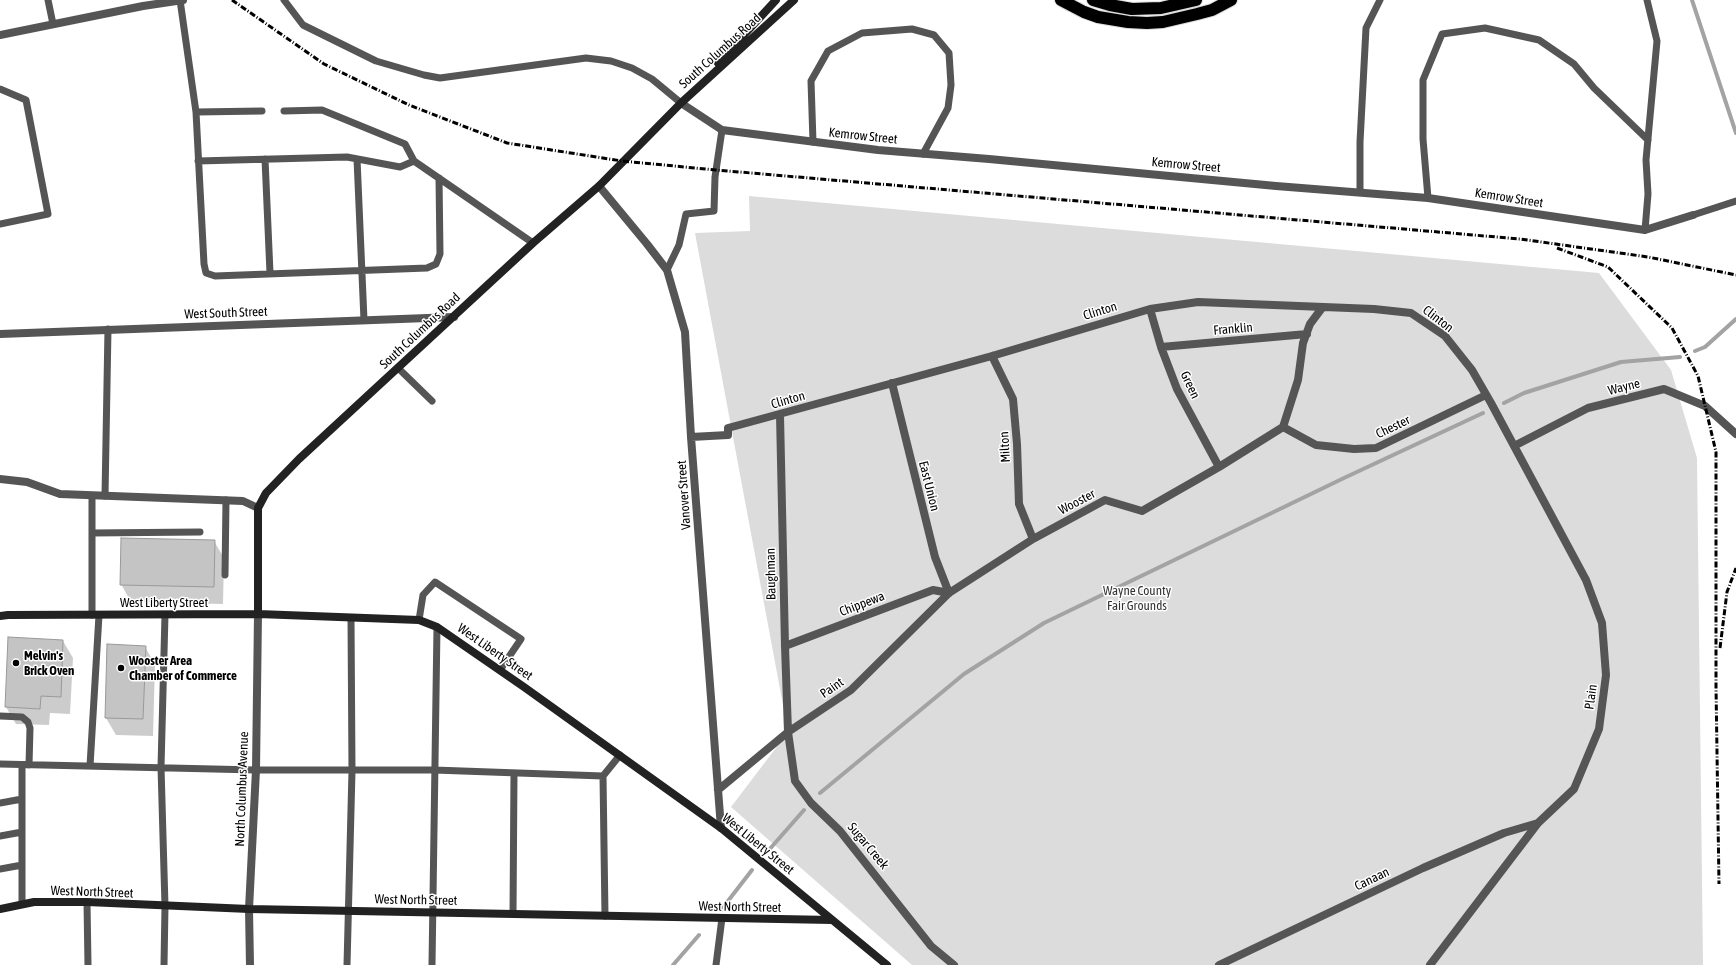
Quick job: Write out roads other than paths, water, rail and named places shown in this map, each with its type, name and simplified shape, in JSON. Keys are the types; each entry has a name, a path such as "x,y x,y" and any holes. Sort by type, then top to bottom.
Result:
{"highway":[{"path":"1060,0 1098,17 1128,22 1147,23 1163,22 1212,10 1231,0"},
{"path":"1093,0 1132,9 1161,8 1196,0"}],"main road":[{"name":"South Columbus Road","path":"258,508 266,493 276,482 533,243 599,186 681,103 776,0"},
{"name":"South Columbus Road","path":"681,103 790,1"},
{"path":"258,508 258,614"},
{"name":"West Liberty Street","path":"0,616 258,614 419,620 437,627 500,670 721,828 887,965"},
{"name":"West North Street","path":"0,909 34,902 87,902 249,909 832,920"}],"street":[{"path":"0,35 143,6 181,0"},
{"name":"Kemrow Street","path":"681,103 722,130 878,150 1276,186 1428,198 1645,230 1693,215"},
{"name":"Vanover Street","path":"599,186 667,270 685,332 691,437 721,828"},
{"name":"Clinton","path":"691,437 728,435 728,428 992,356 1150,309 1198,302 1255,303 1322,308 1374,309 1411,313 1445,336 1472,370 1491,403"},
{"path":"1283,428 1298,380 1303,343 1310,324 1322,308"},
{"name":"Green","path":"1150,309 1161,347 1177,389 1219,467"},
{"name":"West South Street","path":"0,334 454,317"},
{"name":"Franklin","path":"1161,347 1307,334"},
{"name":"Milton","path":"992,356 1013,399 1017,444 1019,504 1033,539"},
{"name":"East Union","path":"892,383 935,557 949,594"},
{"name":"Wayne","path":"1514,446 1588,408 1664,389 1705,406 1736,434"},
{"name":"Chester","path":"1283,428 1316,445 1354,449 1376,448 1486,395"},
{"name":"Plain","path":"1430,965 1538,823 1574,789 1599,728 1606,675 1602,623 1586,580 1491,403"},
{"name":"Baughman","path":"780,415 788,732"},
{"name":"Wooster","path":"949,594 1033,539 1105,500 1142,511 1283,428"},
{"path":"0,479 27,482 60,494 243,500 258,508"},
{"name":"Chippewa","path":"785,646 933,590 949,594"},
{"name":"Paint","path":"718,790 788,732 851,690 949,594"},
{"name":"North Columbus Avenue","path":"250,965 249,909 256,770 258,614"},
{"name":"Sugar Creek","path":"788,732 794,782 845,837 931,946 954,965"},
{"name":"Canaan","path":"1219,965 1423,868 1504,833 1538,823"}],"lane":[{"path":"48,0 53,24"},
{"path":"181,0 196,112 204,264 206,272 215,276 426,268 436,264 440,254 439,178"},
{"path":"284,0 303,25 376,61 424,75 440,78 586,58 611,61 632,68 652,79 681,103"},
{"path":"1360,192 1360,142 1366,28 1380,0"},
{"path":"1645,230 1648,194 1646,160 1657,41 1647,0"},
{"path":"1428,198 1423,139 1423,80 1442,34 1485,28 1539,40 1574,64 1594,88 1648,140"},
{"path":"813,142 811,81 828,51 862,33 912,29 934,35 949,53 950,61 951,85 948,108 923,154"},
{"path":"0,89 26,100 48,214 0,224"},
{"path":"284,111 322,110 405,144 414,161 533,243"},
{"path":"196,112 262,111"},
{"path":"667,270 679,246 686,214 714,212 715,177 722,130"},
{"path":"198,161 347,157 400,167 414,161"},
{"path":"265,159 270,273"},
{"path":"357,159 364,320"},
{"path":"1693,215 1736,201"},
{"path":"105,496 108,329"},
{"path":"398,368 432,401"},
{"path":"90,766 96,615 92,533 92,496"},
{"path":"225,575 226,500"},
{"path":"92,533 200,532"},
{"path":"419,620 423,595 435,582 520,639 500,670"},
{"path":"164,965 165,906 161,767 165,615"},
{"path":"347,965 352,771 351,618"},
{"path":"432,965 437,627"},
{"path":"0,716 22,717 28,722 30,728 22,799 22,904"},
{"path":"605,916 603,776 620,755"},
{"path":"0,764 256,770 434,770 603,776"},
{"path":"513,914 514,773"},
{"path":"0,803 22,799"},
{"path":"0,836 22,832"},
{"path":"0,869 22,865"},
{"path":"87,902 88,965"},
{"path":"716,965 722,918"}],"waterway":[{"path":"1692,0 1736,133"},
{"path":"1695,351 1705,347 1736,319"},
{"path":"1504,403 1524,393 1621,362 1680,357"},
{"path":"820,793 964,674 1044,623 1344,478 1483,413"},
{"path":"768,851 804,810"},
{"path":"721,910 752,870"},
{"path":"673,965 699,935"}],"railway":[{"path":"232,0 324,64 409,105 507,143 622,161 716,170 1520,239 1648,257 1736,275"},
{"path":"1557,248 1608,267 1672,328 1698,376 1716,452 1716,686 1719,884"},
{"path":"1720,648 1727,592 1736,568"}],"place":[{"name":"Melvin's Brick Oven","path":"16,663"},
{"name":"Wooster Area Chamber of Commerce","path":"121,668"}],"park label":[{"name":"Wayne County Fair Grounds","path":"1137,598"}]}
